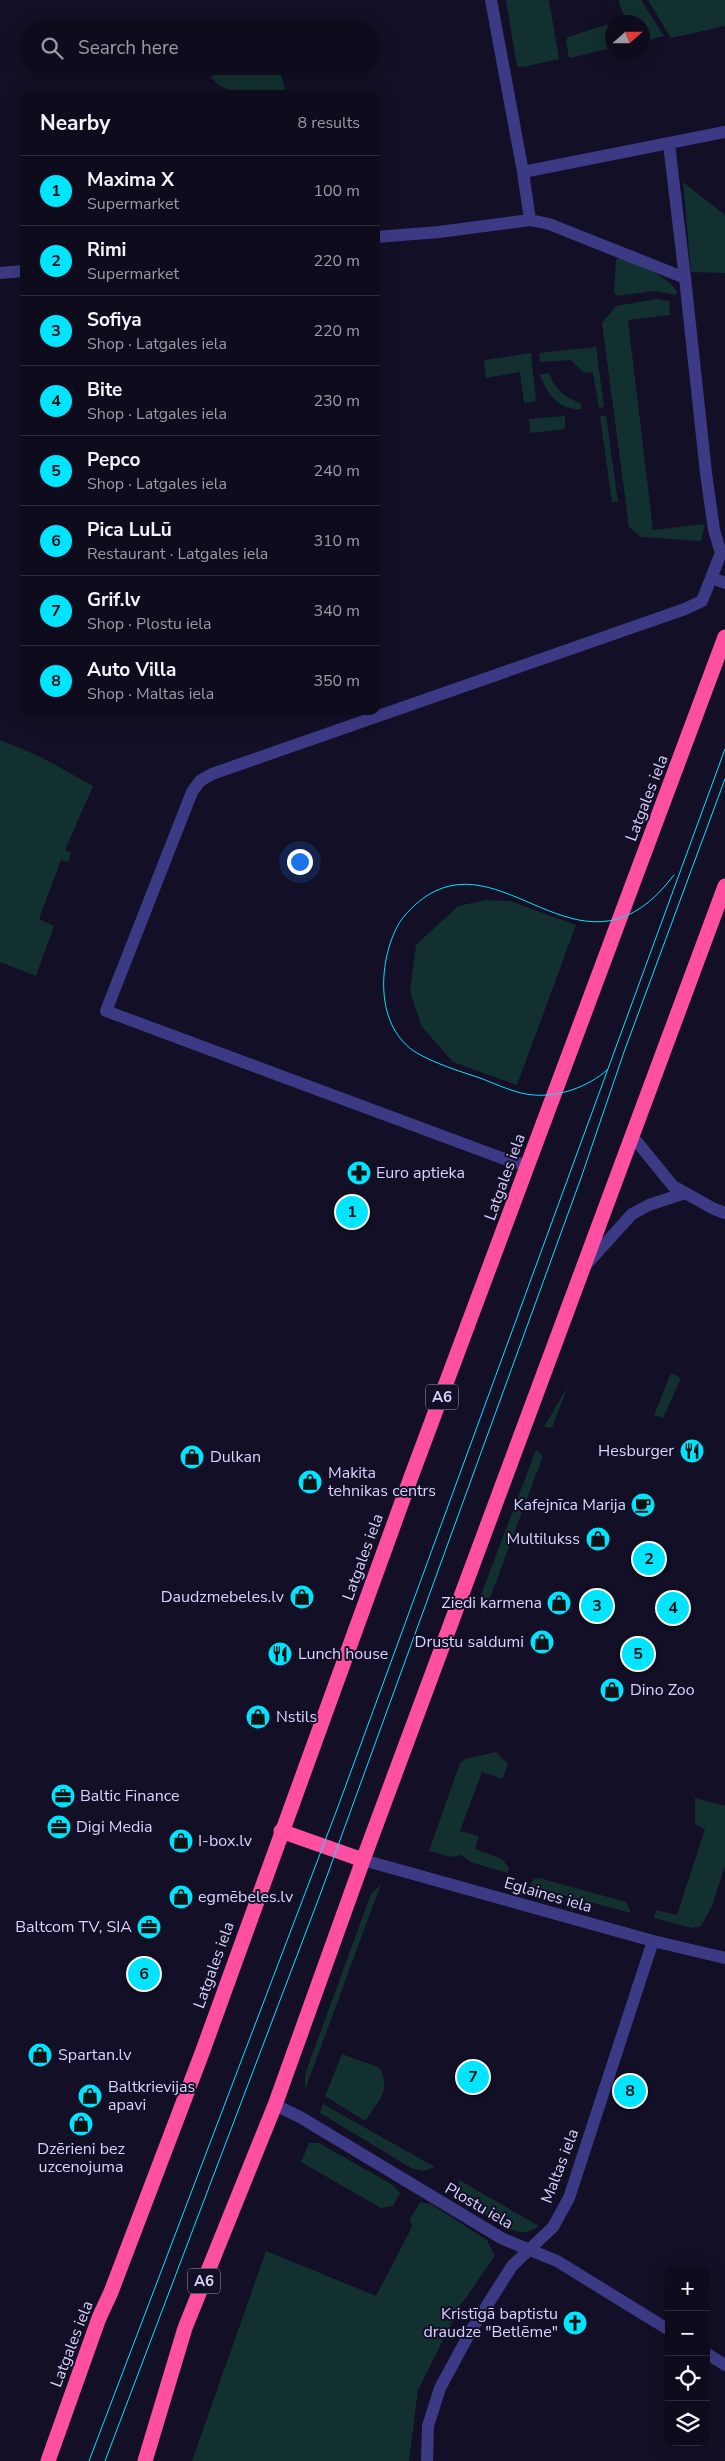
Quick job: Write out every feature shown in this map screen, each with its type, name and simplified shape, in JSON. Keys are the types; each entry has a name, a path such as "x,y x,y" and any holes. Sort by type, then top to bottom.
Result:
{"highway":[{"name":"Latgales iela","path":"48,2461 99,2318 111,2292 202,2053 281,1831 725,637"},
{"name":"A6","path":"145,2461 185,2328 275,2105 363,1860 725,886"},
{"path":"281,1831 363,1860"}],"street":[{"path":"491,0 530,220"},
{"path":"523,172 725,132"},
{"path":"380,711 702,602 721,553 714,530 707,483 669,144"},
{"path":"380,237 438,232 530,220 550,224 685,278"},
{"path":"0,273 20,271"},
{"path":"712,578 725,584"},
{"path":"368,715 212,774 200,781 192,792 106,1011 528,1166"},
{"path":"633,1137 673,1186 725,1213"},
{"path":"583,1268 632,1214 649,1205 685,1193"},
{"name":"Eglaines iela","path":"363,1860 653,1941 725,1958"},
{"name":"Maltas iela","path":"426,2461 428,2426 440,2388 472,2329 512,2266 530,2251 553,2227 569,2198 653,1941"},
{"name":"Plostu iela","path":"275,2105 300,2117 503,2239 557,2261 665,2328"},
{"path":"710,2355 725,2364"}],"green space":[{"path":"506,0 549,0 559,59 523,67 517,66"},
{"path":"618,0 641,0 664,36 650,39 650,15 624,15"},
{"path":"648,0 725,0 725,26 671,38"},
{"path":"605,25 605,50 569,58 566,41 568,37"},
{"path":"281,75 285,90 231,90 216,83 211,76"},
{"path":"683,182 725,215 725,273 691,272"},
{"path":"619,257 665,279 677,291 676,295 655,291 617,296 614,292 616,260"},
{"path":"656,299 669,301 670,315 628,320 653,530 705,524 701,541 641,537 629,527 602,323 616,306"},
{"path":"596,347 604,407 599,408 593,373 583,372 571,360 540,362 539,353"},
{"path":"531,353 536,401 524,403 520,372 486,378 484,360"},
{"path":"549,373 562,393 582,404 581,409 566,407 550,395 540,375"},
{"path":"565,416 565,429 530,433 529,419"},
{"path":"600,416 606,416 618,502 612,502"},
{"path":"0,740 41,757 93,786 65,850 71,853 68,862 61,860 39,919 54,926 36,976 0,962"},
{"path":"486,900 510,901 576,925 517,1085 453,1062 422,1027 410,992 416,945 458,906"},
{"path":"671,1373 681,1378 663,1418 654,1415"},
{"path":"568,1386 552,1428 544,1427"},
{"path":"536,1450 543,1456 485,1611 481,1609 479,1600"},
{"path":"496,1752 508,1764 502,1779 482,1772 460,1831 479,1836 475,1849 502,1859 509,1868 508,1873 473,1863 461,1855 451,1857 429,1851 460,1763 465,1759"},
{"path":"695,1798 725,1806 725,1866 712,1906 701,1926 692,1928 654,1918 656,1910 677,1915 705,1829 695,1824"},
{"path":"539,1878 626,1902 631,1913 529,1886 534,1879"},
{"path":"381,1884 305,2090 305,2074 371,1894"},
{"path":"342,2054 380,2068 384,2090 365,2121 325,2096"},
{"path":"323,2104 435,2167 423,2171 413,2169 320,2113"},
{"path":"309,2143 319,2143 393,2185 400,2193 393,2206 381,2208 301,2162"},
{"path":"459,2180 539,2226 526,2232 521,2232 500,2224 464,2199 460,2192"},
{"path":"420,2202 431,2204 487,2240 495,2256 460,2306 418,2390 409,2461 192,2461 266,2251 376,2296 412,2227 410,2219"}],"tram line":[{"path":"89,2461 339,1804 725,749"},
{"path":"105,2461 320,1895 581,1178 624,1052 725,779"},
{"path":"607,1070 573,1090 534,1095 506,1088 440,1064 417,1053 403,1042 393,1028 387,1012 384,995 384,977 386,959 391,942 400,922 419,901 428,895 458,885 488,887 578,920 609,921 641,908 674,875"}],"place":[{"name":"Euro aptieka","path":"359,1173"},
{"name":"Maxima X","path":"352,1212"},
{"name":"Hesburger","path":"692,1451"},
{"name":"Dulkan","path":"192,1457"},
{"name":"Makita tehnikas centrs","path":"310,1482"},
{"name":"Kafejnīca Marija","path":"643,1505"},
{"name":"Multilukss","path":"598,1539"},
{"name":"Rimi","path":"649,1559"},
{"name":"Daudzmebeles.lv","path":"302,1597"},
{"name":"Ziedi karmena","path":"559,1603"},
{"name":"Sofiya","path":"597,1606"},
{"name":"Bite","path":"673,1608"},
{"name":"Drustu saldumi","path":"542,1642"},
{"name":"Lunch house","path":"280,1654"},
{"name":"Pepco","path":"638,1654"},
{"name":"Dino Zoo","path":"612,1690"},
{"name":"Nstils","path":"258,1717"},
{"name":"Baltic Finance","path":"63,1796"},
{"name":"Digi Media","path":"59,1827"},
{"name":"I-box.lv","path":"181,1841"},
{"name":"egmēbeles.lv","path":"181,1897"},
{"name":"Baltcom TV, SIA","path":"149,1927"},
{"name":"Pica LuLū","path":"144,1974"},
{"name":"Spartan.lv","path":"40,2055"},
{"name":"Grif.lv","path":"473,2077"},
{"name":"Auto Villa","path":"630,2091"},
{"name":"Baltkrievijas apavi","path":"90,2096"},
{"name":"Dzērieni bez uzcenojuma","path":"81,2124"},
{"name":"Kristīgā baptistu draudze \"Betlēme\"","path":"575,2323"}]}
